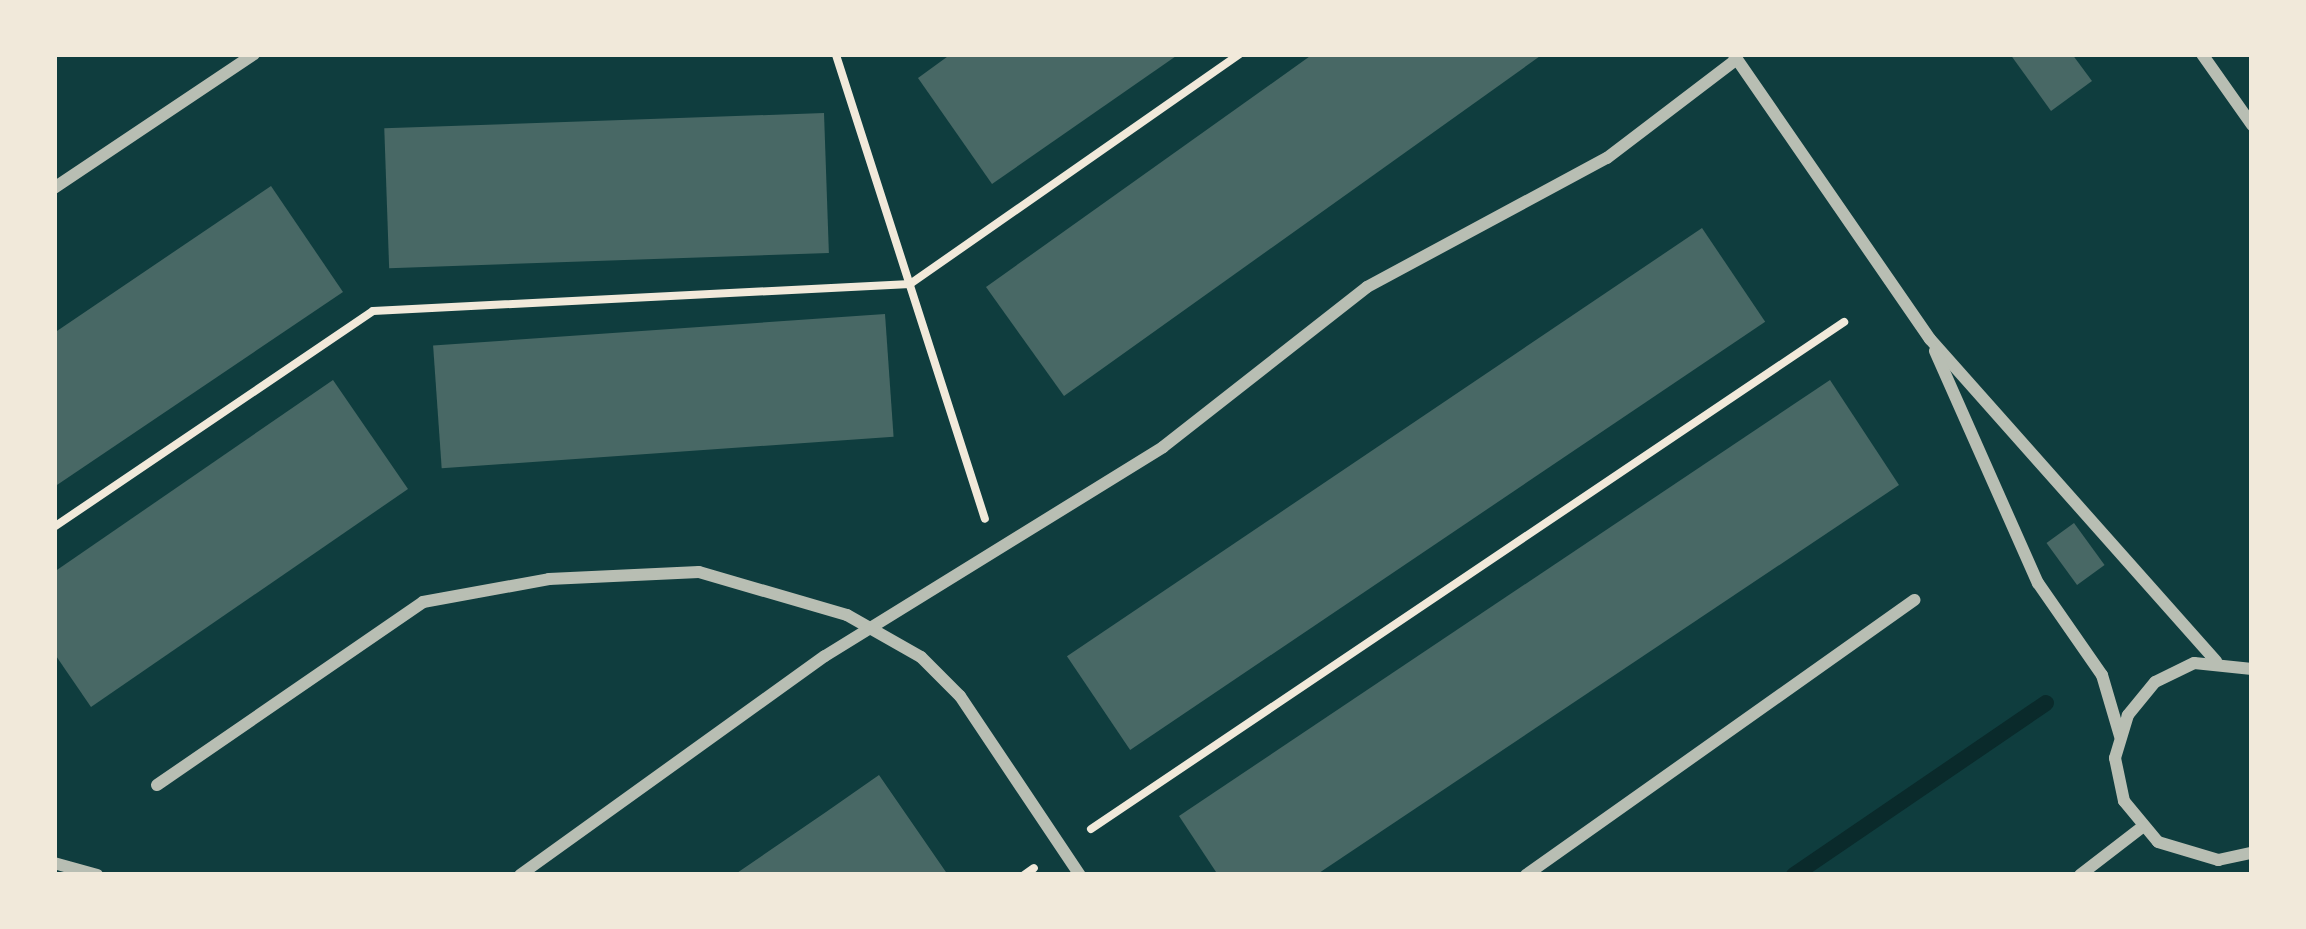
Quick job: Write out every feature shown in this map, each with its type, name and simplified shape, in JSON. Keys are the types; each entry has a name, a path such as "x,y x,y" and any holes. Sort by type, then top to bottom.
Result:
{"street":[{"path":"54,188 254,54"},
{"path":"2202,54 2252,125"},
{"path":"520,875 873,628 1163,446 1366,287 1607,158 1735,57 1930,339 2216,661"},
{"path":"1930,339 2038,583 2102,675 2120,736 2118,780 2141,828 2186,856 2252,853"},
{"path":"157,785 423,602 549,579 699,572 873,628 960,696 1080,875"},
{"path":"1526,875 1914,600"},
{"path":"2120,736 2155,682 2216,661 2252,669"},
{"path":"2080,875 2141,828"},
{"path":"54,863 97,875"}],"path":[{"path":"54,527 373,311 910,284 1240,54"},
{"path":"836,55 985,519"},
{"path":"1091,829 1844,322"},
{"path":"1024,875 1034,868"}],"building":[{"path":"951,54 1179,54 992,184 918,78"},
{"path":"1313,54 1543,54 1064,396 986,287"},
{"path":"2010,54 2072,54 2092,81 2051,111"},
{"path":"824,113 829,253 389,268 384,128"},
{"path":"271,186 343,292 54,487 54,333"},
{"path":"1702,228 1765,322 1130,750 1067,656"},
{"path":"885,314 894,437 442,468 433,346"},
{"path":"333,380 408,489 91,707 54,653 54,572"},
{"path":"1830,380 1899,485 1316,875 1218,875 1179,816"},
{"path":"2074,523 2105,565 2077,585 2046,543"},
{"path":"879,775 948,875 734,875 826,812"}],"waterway":[{"path":"1794,875 2046,703"}]}
